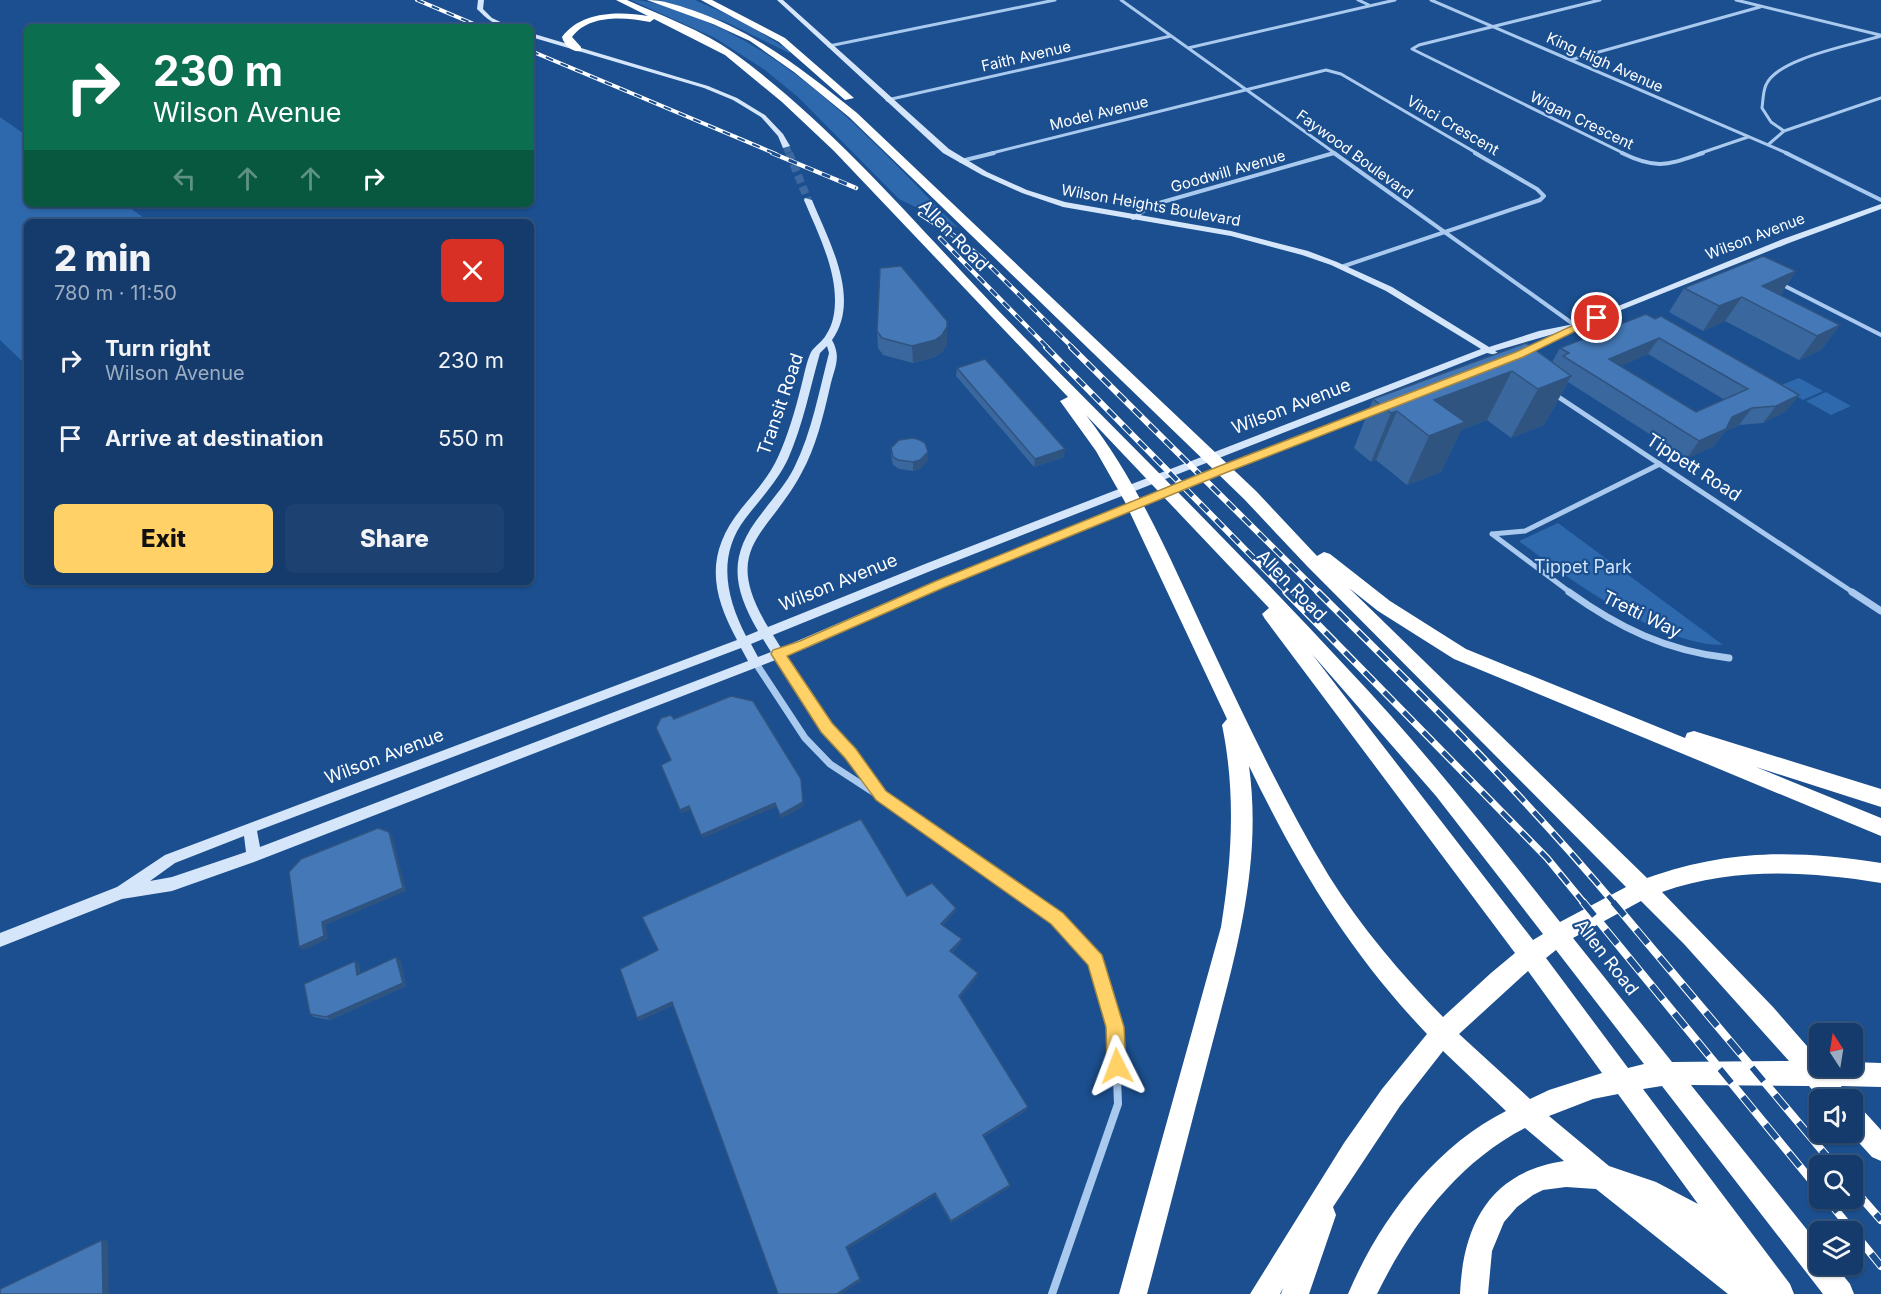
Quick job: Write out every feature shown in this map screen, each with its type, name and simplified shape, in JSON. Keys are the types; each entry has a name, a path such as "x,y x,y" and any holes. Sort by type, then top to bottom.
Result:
{"highway":[{"name":"Allen Road","path":"620,0 728,53 786,100 838,149 1026,347 1134,455 1385,722 1506,869 1834,1286"},
{"name":"Allen Road","path":"651,0 711,20 763,46 805,75 853,114 1192,438 1313,562 1692,937 1765,1015 1828,1089"},
{"path":"705,0 782,40 827,76 877,125 937,194"},
{"path":"578,49 568,40 568,33 581,24 596,19 638,17 679,27"},
{"path":"1026,347 1078,413 1111,464 1149,532 1219,684 1284,817 1321,883 1356,937 1417,1008 1523,1112 1612,1187 1751,1294"},
{"path":"1250,495 1354,583 1434,639 1491,668 1881,827"},
{"path":"1228,555 1491,902 1779,1294"},
{"path":"1133,1294 1238,893 1242,859 1243,795 1235,738 1219,684"},
{"path":"1596,709 1881,798"},
{"path":"1264,1294 1333,1185 1412,1070 1463,1014 1518,965 1592,915 1636,892 1684,875 1731,866 1782,862 1881,873"},
{"path":"1362,1294 1378,1260 1407,1214 1449,1167 1479,1141 1514,1119 1556,1099 1597,1086 1641,1077 1708,1073 1881,1075"},
{"path":"1863,1129 1876,1143"},
{"path":"1474,1294 1479,1246 1487,1224 1498,1206 1517,1190 1539,1179 1566,1174 1608,1179 1642,1190 1673,1204 1718,1236 1779,1294"},
{"path":"1295,1294 1333,1185"}],"main road":[{"path":"481,0 480,9 485,15 502,24"},
{"name":"Wilson Heights Boulevard","path":"781,0 887,100 946,151 960,161 1008,185 1054,202 1133,218 1221,230 1278,244 1344,266 1385,284 1488,350"},
{"path":"534,36 706,87 735,99 763,116 781,135 786,146"},
{"name":"Transit Road","path":"755,662 721,594 719,581 723,551 737,522 775,472 788,445 816,352 829,341 839,306 839,286 808,200"},
{"name":"Wilson Avenue","path":"1488,350 1508,359 1576,326 1736,261 1881,206"},
{"name":"Wilson Avenue","path":"122,892 170,859 744,641 1488,350 1542,333 1576,326"},
{"name":"Transit Road","path":"778,654 743,589 741,567 748,540 792,481 804,458 834,353 829,341"},
{"name":"Wilson Avenue","path":"0,940 122,892 172,884 254,856 805,644 940,584 1393,403"},
{"path":"250,828 254,856"}],"street":[{"path":"829,46 1055,0"},
{"name":"Faywood Boulevard","path":"1121,0 1576,326"},
{"path":"1358,0 1370,5"},
{"path":"1188,48 1395,0"},
{"name":"King High Avenue","path":"1431,0 1769,144 1881,200"},
{"path":"1493,26 1600,0"},
{"path":"1736,0 1881,35"},
{"path":"1570,60 1760,7"},
{"name":"Wigan Crescent","path":"1493,26 1419,45 1412,49 1643,163 1667,165 1748,137"},
{"path":"1784,130 1771,122 1762,108 1766,84 1777,70 1798,59 1843,48 1881,35"},
{"name":"Faith Avenue","path":"887,100 1171,36"},
{"name":"Vinci Crescent","path":"1244,89 1318,71 1334,71 1528,183 1544,196 1540,200 1443,232"},
{"name":"Model Avenue","path":"960,161 1244,89"},
{"path":"1769,144 1784,130 1881,98"},
{"name":"Goodwill Avenue","path":"1133,218 1152,205 1334,153"},
{"path":"1344,266 1443,232"},
{"path":"1736,261 1745,265"},
{"path":"1769,277 1880,334"},
{"name":"Tippett Road","path":"1549,391 1881,611"},
{"name":"Tretti Way","path":"1660,464 1525,531 1492,534 1566,590 1605,616 1646,636 1694,655 1729,658"},
{"path":"778,654 826,728 850,753 881,796"},
{"path":"755,662 805,738 830,764 881,796 1057,919 1095,961 1115,1027 1119,1104 1052,1294"}],"green space":[{"path":"631,0 665,6 725,30 763,52 799,77 865,134 958,228 899,199 798,97 765,70 715,38"},
{"path":"659,0 695,0 742,21 792,52 789,53 726,22"},
{"path":"0,117 24,134 24,207 128,207 146,219 24,219 24,363 0,340"},
{"path":"1799,378 1823,391 1803,400 1779,386"},
{"path":"1826,392 1851,406 1831,415 1806,401"},
{"name":"Tippet Park","path":"1558,523 1723,645 1698,642 1643,622 1589,591 1519,541"}],"building":[{"path":"1763,256 1796,271 1762,286 1840,325 1817,336 1742,297 1719,306 1684,288"},
{"path":"901,266 947,321 947,327 942,335 935,340 912,346 882,338 877,331 880,268"},
{"path":"1646,314 1655,319 1661,316 1799,395 1776,406 1752,408 1732,417 1726,429 1699,441 1563,356 1569,353 1560,348","holes":["1659,338 1748,389 1696,412 1609,359"]},
{"path":"1526,343 1571,376 1538,389 1512,371 1434,400 1465,422 1429,436 1397,411 1391,413 1373,399"},
{"path":"985,359 1065,449 1035,459 957,368"},
{"path":"913,438 925,443 928,452 920,460 913,462 893,457 891,448 899,440"},
{"path":"731,696 753,701 801,779 803,802 780,815 775,803 701,835 689,806 680,810 661,765 671,760 656,728 661,718 671,715 674,719"},
{"path":"861,819 907,896 932,883 956,908 941,924 962,939 950,951 978,973 959,996 1028,1107 983,1135 1010,1185 951,1221 935,1193 846,1247 860,1279 837,1294 778,1294 672,1002 637,1018 620,969 658,950 642,917"},
{"path":"378,828 389,832 403,888 322,922 324,936 299,947 289,872 301,859"},
{"path":"396,957 403,983 326,1017 310,1014 304,984 355,961 357,975"},
{"path":"102,1240 103,1294 0,1294 0,1289"}],"tunnel":[{"path":"786,146 789,154"},
{"path":"789,153 808,200"}],"railway":[{"path":"417,0 474,24"},
{"path":"534,52 776,154"},
{"path":"772,153 856,188"},
{"path":"920,214 953,235 982,258 1073,348"},
{"path":"940,238 1048,348"},
{"path":"1046,347 1288,593"},
{"path":"1071,347 1319,593"},
{"path":"1286,592 1547,858 1584,903"},
{"path":"1319,593 1507,783 1614,903"},
{"path":"1583,902 1809,1178"},
{"path":"1613,902 1826,1155"},
{"path":"1863,1200 1881,1220"},
{"path":"1835,1209 1881,1266"}],"route":[{"path":"1117,1066 1115,1027 1095,961 1057,919 956,846 881,796 850,753 826,728 778,654 940,584 1221,470 1338,423 1520,355 1576,326 1597,318"}]}
